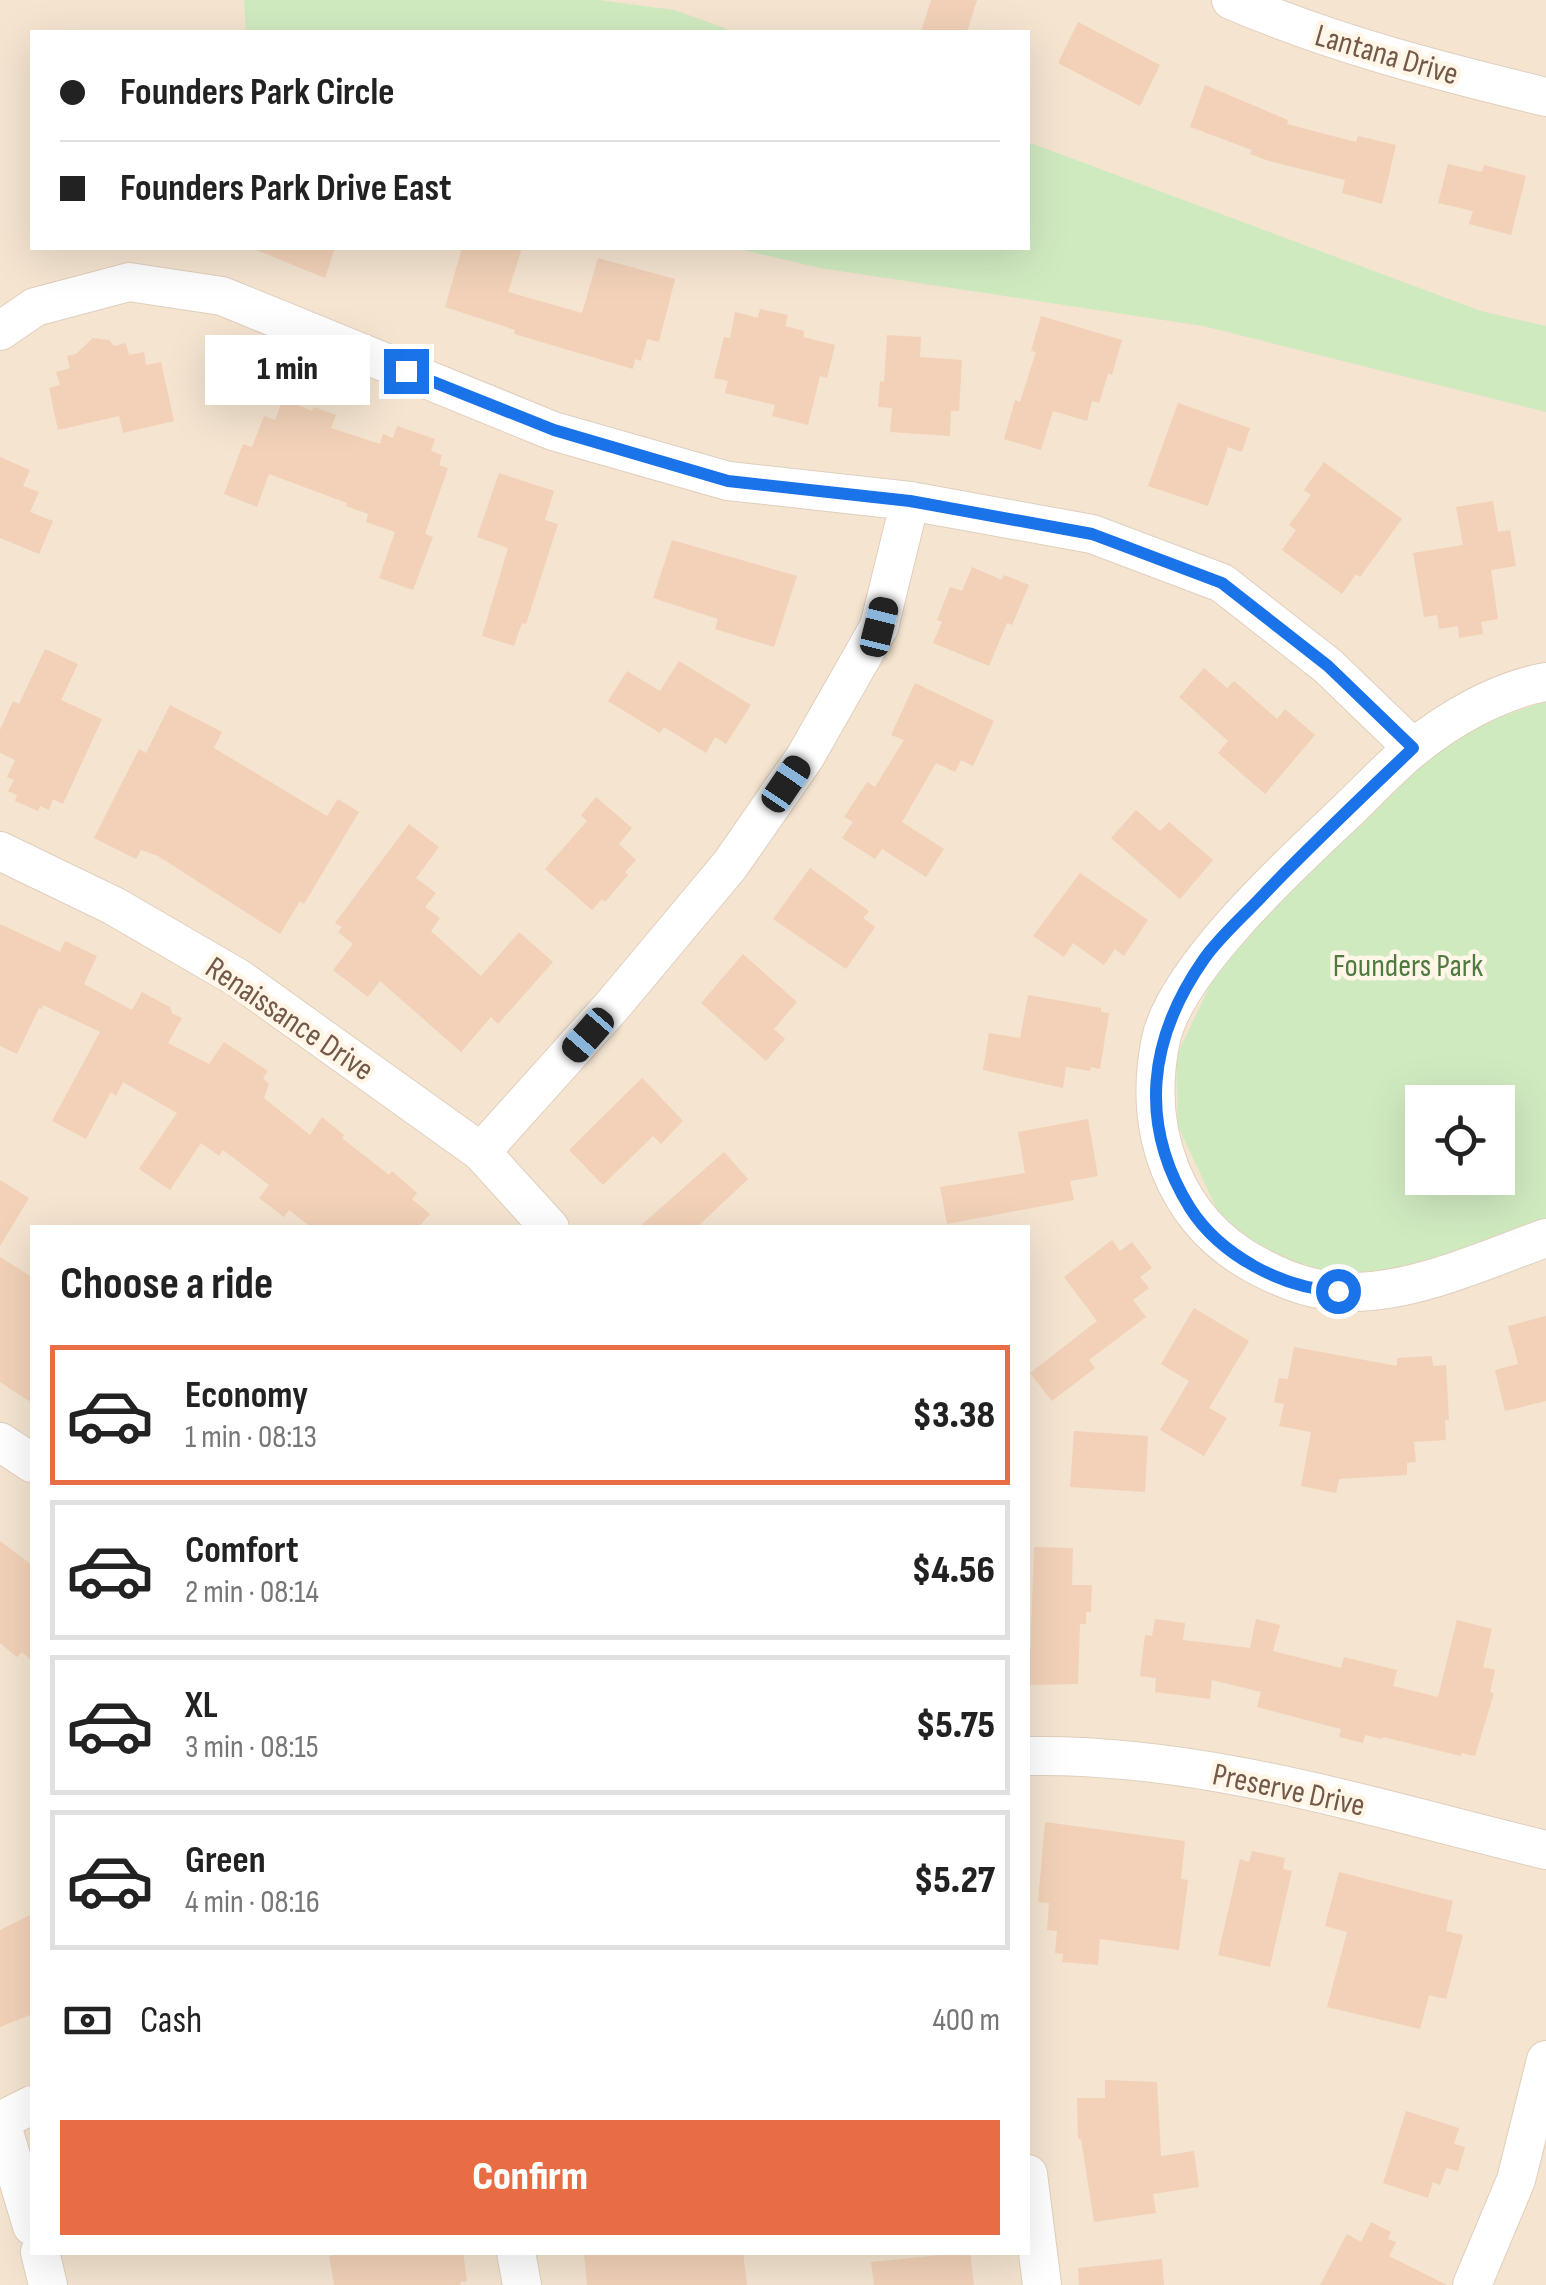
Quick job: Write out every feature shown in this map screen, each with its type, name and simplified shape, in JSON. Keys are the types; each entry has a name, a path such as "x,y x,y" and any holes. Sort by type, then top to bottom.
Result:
{"street":[{"name":"Lantana Drive","path":"1232,0 1290,25 1386,56 1546,97"},
{"path":"0,331 35,307 129,282 222,296 571,436 728,481 910,501 1092,534 1222,583 1328,666 1413,748"},
{"path":"481,1152 614,1006 730,866 804,757 879,627 910,501"},
{"path":"1546,682 1528,685 1482,704 1413,748 1305,851 1205,956 1162,1036 1156,1090 1158,1132 1175,1183 1201,1224 1240,1256 1280,1279 1316,1290 1359,1292 1424,1281 1546,1238"},
{"name":"Renaissance Drive","path":"0,851 114,906 238,978 481,1152 547,1225"},
{"path":"0,1442 30,1462"},
{"name":"Preserve Drive","path":"1030,1756 1080,1755 1212,1771 1546,1850"},
{"path":"1472,2285 1516,2180 1546,2060"},
{"path":"30,2107 0,2120 30,2219"},
{"path":"1030,2190 1042,2285"},
{"path":"41,2255 48,2285"},
{"path":"517,2255 522,2285"}],"shaded area":[{"path":"0,0 1546,0 1546,2285 0,2285"}],"green space":[{"path":"244,0 599,0 674,10 729,30 246,30"},
{"path":"1030,143 1481,311 1546,326 1546,412 1203,326 820,268 743,250 1030,250"},
{"name":"Founders Park","path":"1546,701 1546,1231 1377,1286 1291,1272 1220,1216 1178,1126 1176,1057 1215,975 1413,748"}],"building":[{"path":"931,0 977,0 968,30 922,30"},
{"path":"1078,22 1160,65 1140,106 1058,63"},
{"path":"1205,85 1288,120 1287,124 1356,142 1358,136 1396,145 1382,204 1342,193 1345,180 1269,161 1250,154 1252,150 1190,127"},
{"path":"1448,164 1482,172 1484,165 1526,176 1511,235 1469,224 1473,211 1438,203"},
{"path":"256,250 334,250 325,278"},
{"path":"461,250 521,250 508,292 582,313 598,258 675,279 659,342 647,339 641,361 635,359 633,369 514,334 515,330 445,307"},
{"path":"760,309 788,315 785,326 804,331 803,337 835,345 827,378 820,376 808,425 772,416 775,405 725,393 728,381 714,378 724,337 730,338 735,312 758,318"},
{"path":"1041,316 1122,340 1112,375 1108,374 1099,403 1092,401 1087,421 1053,411 1041,450 1004,439 1015,400 1020,402 1036,352 1031,351"},
{"path":"887,335 921,337 920,357 962,360 959,411 951,411 950,436 890,432 892,408 878,407"},
{"path":"93,338 109,340 114,346 126,343 129,355 144,352 146,365 161,362 174,421 123,433 119,416 58,430 49,388 60,385 56,372 70,368 67,356 76,354"},
{"path":"283,399 312,411 314,407 336,415 331,428 380,444 383,434 393,438 397,426 435,439 431,451 442,455 439,465 448,468 425,534 433,537 413,590 379,578 395,532 366,522 368,514 346,506 347,503 269,474 257,507 224,494 243,444 252,447 264,416 275,420"},
{"path":"1178,403 1250,428 1242,452 1228,447 1208,506 1148,486"},
{"path":"0,457 30,470 23,486 39,492 30,512 53,521 39,554 0,538"},
{"path":"1324,462 1402,519 1360,577 1356,574 1342,594 1282,550 1296,530 1289,525 1311,495 1304,490"},
{"path":"499,473 554,491 545,520 558,524 526,624 522,623 514,646 482,636 508,548 477,537"},
{"path":"1493,501 1498,532 1510,530 1516,566 1491,570 1498,619 1481,622 1483,634 1459,638 1458,626 1439,629 1437,615 1424,617 1413,553 1463,545 1456,507"},
{"path":"672,540 797,576 774,647 715,629 718,619 653,598"},
{"path":"972,567 1002,580 1004,575 1029,585 989,666 933,643 950,587 962,591"},
{"path":"45,649 78,664 61,700 102,719 63,804 53,799 49,810 40,806 38,811 15,801 17,795 8,791 14,780 7,777 15,760 0,753 0,730 13,701 19,704"},
{"path":"679,661 751,705 726,744 715,737 706,753 664,727 660,733 608,701 627,671 660,691"},
{"path":"1204,668 1227,688 1234,681 1277,719 1285,709 1315,735 1265,794 1218,753 1228,741 1179,697"},
{"path":"915,683 994,721 973,766 961,760 955,772 936,763 902,822 944,849 926,877 882,849 875,859 842,838 853,822 844,817 867,782 875,787 904,740 891,735"},
{"path":"170,705 222,732 214,748 327,816 338,799 359,812 304,904 300,901 280,934 158,856 141,850 136,859 94,838 139,749 146,753"},
{"path":"596,797 632,828 619,844 636,860 605,902 602,899 592,910 545,869 587,821 581,815"},
{"path":"1136,810 1160,831 1169,822 1213,860 1180,899 1111,838"},
{"path":"409,824 439,847 416,878 436,893 425,907 440,918 431,931 481,976 519,932 553,962 498,1024 491,1017 461,1052 380,981 368,997 333,970 353,944 338,932 342,927 335,923"},
{"path":"810,868 869,911 863,918 875,927 846,969 773,919"},
{"path":"1080,873 1148,920 1124,956 1115,949 1104,965 1073,943 1064,957 1033,936"},
{"path":"0,924 60,952 65,941 97,956 84,984 132,1010 142,992 170,1007 172,1013 182,1018 168,1043 209,1064 224,1042 268,1071 263,1078 269,1084 264,1098 310,1135 322,1117 344,1135 342,1138 417,1193 412,1199 430,1214 421,1225 308,1225 289,1210 284,1217 259,1198 269,1185 223,1150 219,1156 201,1143 170,1190 139,1169 177,1113 123,1082 116,1096 111,1092 86,1139 52,1121 100,1032 43,1005 17,1054 0,1046"},
{"path":"743,954 797,1002 774,1029 785,1039 766,1061 701,1003"},
{"path":"1028,995 1101,1008 1101,1012 1109,1013 1100,1069 1066,1067 1063,1088 983,1070 989,1033 1020,1038"},
{"path":"642,1078 683,1121 661,1144 653,1136 603,1185 569,1150"},
{"path":"1088,1119 1098,1176 1070,1181 1074,1200 947,1224 940,1187 1025,1173 1018,1132"},
{"path":"724,1152 748,1179 699,1225 641,1225"},
{"path":"0,1180 29,1198 0,1246"},
{"path":"1112,1240 1120,1251 1132,1242 1152,1268 1140,1277 1149,1288 1133,1300 1146,1317 1089,1360 1095,1368 1052,1401 1030,1373 1097,1321 1064,1277"},
{"path":"0,1257 30,1276 30,1402 0,1382"},
{"path":"1194,1308 1249,1341 1209,1408 1227,1418 1204,1456 1160,1430 1189,1381 1161,1364"},
{"path":"1546,1316 1546,1401 1505,1411 1495,1370 1518,1364 1508,1326"},
{"path":"1294,1347 1397,1366 1397,1358 1432,1356 1433,1366 1446,1365 1446,1440 1414,1442 1416,1462 1407,1463 1407,1475 1339,1479 1336,1493 1301,1486 1311,1432 1279,1426 1284,1404 1274,1402 1279,1378 1288,1379"},
{"path":"1074,1431 1148,1436 1145,1492 1070,1487"},
{"path":"0,1541 30,1564 30,1659 22,1652 17,1657 0,1643"},
{"path":"1034,1547 1073,1548 1072,1585 1092,1585 1091,1612 1086,1612 1086,1624 1080,1624 1078,1684 1030,1685"},
{"path":"1155,1619 1185,1623 1183,1640 1250,1648 1256,1619 1280,1625 1273,1651 1341,1668 1344,1657 1397,1670 1393,1686 1438,1697 1457,1620 1492,1629 1483,1667 1495,1670 1490,1692 1494,1693 1475,1756 1383,1737 1365,1735 1363,1743 1339,1737 1341,1729 1257,1707 1261,1692 1212,1680 1210,1699 1155,1692 1156,1678 1140,1676 1145,1635 1152,1636"},
{"path":"1045,1822 1185,1841 1181,1879 1188,1880 1179,1950 1100,1939 1098,1965 1062,1962 1063,1954 1055,1953 1057,1931 1047,1930 1049,1903 1038,1902"},
{"path":"1252,1851 1285,1858 1283,1869 1292,1871 1270,1967 1218,1955 1240,1859 1249,1862"},
{"path":"1339,1872 1453,1901 1446,1931 1463,1935 1446,1999 1429,1995 1420,2029 1327,2007 1347,1932 1325,1926"},
{"path":"30,1915 30,2015 0,2027 0,1930"},
{"path":"1105,2080 1157,2082 1161,2156 1194,2151 1199,2187 1153,2194 1156,2213 1094,2222 1078,2139 1077,2098 1105,2098"},
{"path":"1406,2111 1459,2128 1454,2144 1465,2147 1458,2171 1446,2168 1440,2185 1433,2182 1428,2198 1383,2183"},
{"path":"1371,2222 1391,2232 1388,2239 1396,2242 1389,2256 1447,2285 1320,2285 1347,2234 1361,2242"},
{"path":"463,2255 467,2281 460,2282 461,2285 334,2285 329,2256"},
{"path":"584,2255 743,2255 747,2285 587,2285"},
{"path":"970,2255 974,2285 874,2285 871,2262"},
{"path":"1162,2259 1164,2285 1079,2285 1078,2268"}],"route":[{"path":"406,371 554,430 728,481 910,501 1092,534 1222,583 1328,666 1413,748 1305,851 1205,956 1162,1036 1156,1090 1158,1132 1175,1183 1201,1224 1240,1256 1280,1279 1316,1290 1338,1291"}]}
